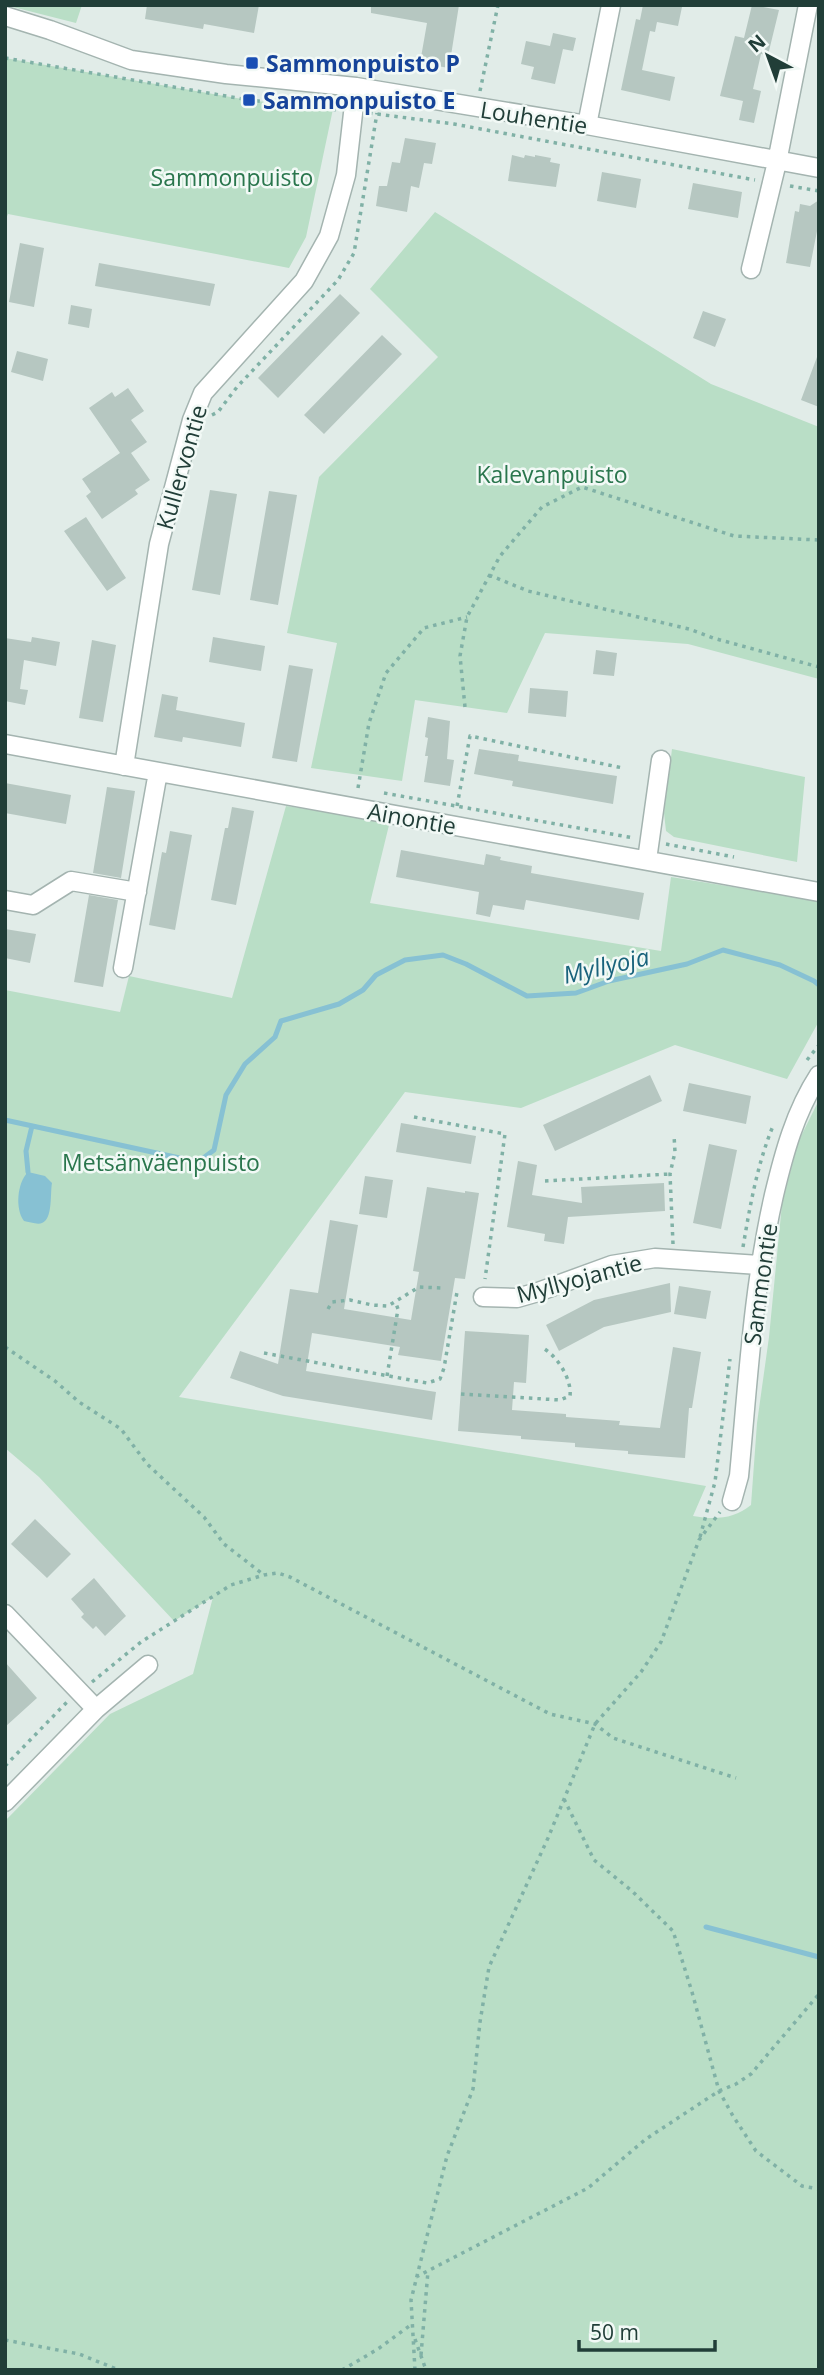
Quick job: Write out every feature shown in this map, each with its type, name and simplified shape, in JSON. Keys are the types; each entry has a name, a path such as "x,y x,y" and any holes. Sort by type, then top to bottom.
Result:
{"street":[{"path":"587,125 611,5"},
{"path":"751,268 777,162 808,5"},
{"name":"Louhentie","path":"5,16 131,60 226,74 356,88 587,125 819,168"},
{"name":"Kullervontie","path":"124,766 159,544 192,420 203,393 304,281 329,236 346,175 356,88"},
{"name":"Ainontie","path":"5,744 819,892"},
{"path":"647,860 661,760"},
{"path":"123,968 158,772"},
{"path":"5,900 33,905 71,881 137,892"},
{"name":"Sammontie","path":"732,1501 739,1476 759,1265 788,1139 809,1090 819,1075"},
{"name":"Myllyojantie","path":"483,1297 517,1298 612,1265 655,1258 759,1265"},
{"path":"5,1614 96,1709"},
{"path":"5,1802 96,1709 148,1665"}],"path":[{"path":"472,127 498,5"},
{"path":"5,58 248,100 393,114 819,191"},
{"path":"464,707 460,656 467,617 489,575 500,556 542,507 582,487 734,536 819,540"},
{"path":"489,575 528,591 689,629 819,667"},
{"path":"358,788 369,723 386,673 424,628 467,617"},
{"path":"457,806 470,736 623,768"},
{"path":"414,1117 505,1133 483,1297"},
{"path":"673,1247 670,1174 676,1152 674,1135"},
{"path":"545,1181 670,1174"},
{"path":"328,1309 332,1302 349,1300 388,1306 419,1287 441,1288"},
{"path":"264,1353 427,1383 440,1378 444,1368 457,1292"},
{"path":"387,1376 398,1309 395,1301"},
{"path":"5,1347 55,1381 79,1402 121,1429 147,1464 204,1517 224,1544 264,1575"},
{"path":"461,1394 560,1400 570,1396 571,1386 552,1353 543,1348"},
{"path":"415,2370 411,2300 447,2156 473,2089 488,1967 522,1899 595,1724 641,1672 661,1642 699,1540 732,1501"},
{"path":"5,1766 68,1701 141,1642 231,1584 278,1573 550,1714 595,1724 613,1738 736,1778"},
{"path":"564,1799 594,1860 632,1891 673,1931 719,2091 756,2151 802,2186 819,2189"},
{"path":"416,2277 588,2188 646,2139 719,2091 751,2074 819,1994"},
{"path":"421,2355 428,2271"},
{"path":"342,2370 378,2349 412,2324"},
{"path":"413,2332 426,2370"},
{"path":"5,2340 79,2354 119,2370"}],"green space":[{"path":"5,5 82,5 76,23"},
{"name":"Sammonpuisto","path":"5,58 248,100 333,109 306,237 289,268 8,214 5,221"},
{"name":"Kalevanpuisto","path":"435,212 711,384 819,427 819,679 688,644 545,633 507,713 415,700 402,781 311,768 337,643 287,633 319,477 438,357 370,289"},
{"path":"672,749 805,777 797,862 674,837 666,831 664,813"},
{"name":"Metsänväenpuisto","path":"286,806 390,821 370,903 661,951 671,877 819,901 819,1021 787,1079 675,1045 521,1108 405,1092 179,1397 706,1486 693,1516 717,1518 745,1510 751,1505 757,1423 769,1337 782,1204 798,1142 819,1100 819,2370 5,2370 5,1821 110,1714 193,1674 213,1597 174,1621 39,1477 5,1448 5,990 120,1012 129,976 232,998"}],"water":[{"path":"28,1172 45,1176 52,1183 48,1216 46,1221 40,1224 24,1221 19,1210 21,1183"}],"building":[{"path":"147,5 259,5 254,33 204,24 203,29 145,19"},
{"path":"371,5 459,5 449,68 420,63 427,23 371,13"},
{"path":"643,5 682,7 678,26 657,22 655,32 650,31 642,70 675,77 670,101 621,90 636,19 640,20"},
{"path":"752,5 779,10 768,55 761,54 753,89 761,91 754,123 739,120 743,101 720,96 735,36 744,38"},
{"path":"553,33 576,38 573,51 563,49 555,84 531,79 534,67 521,64 526,41 550,46"},
{"path":"405,138 436,143 432,164 424,163 419,188 411,186 407,212 376,206 379,186 387,186 392,162 400,163"},
{"path":"512,155 551,158 550,162 560,164 556,187 508,181"},
{"path":"602,172 641,179 636,208 597,201"},
{"path":"693,183 742,192 738,218 688,209"},
{"path":"819,200 819,232 817,231 810,267 786,263 795,211 799,212 800,204 810,206"},
{"path":"20,243 44,248 34,307 9,302"},
{"path":"99,263 215,284 210,306 95,286"},
{"path":"340,294 360,313 278,398 258,378"},
{"path":"71,305 92,309 89,328 68,324"},
{"path":"703,311 726,319 715,347 693,338"},
{"path":"382,335 402,354 324,434 304,415"},
{"path":"17,351 48,359 43,381 11,372"},
{"path":"819,357 819,407 801,400"},
{"path":"128,388 144,411 131,420 147,442 131,453 150,480 135,490 138,494 102,519 86,496 91,492 82,479 120,453 89,408 112,392 115,397"},
{"path":"210,490 237,494 220,595 192,590"},
{"path":"269,491 297,495 278,605 250,600"},
{"path":"86,517 126,578 107,591 64,531"},
{"path":"32,637 60,642 56,666 24,660 20,689 28,690 25,705 5,701 5,638 31,642"},
{"path":"213,637 265,646 261,671 209,662"},
{"path":"92,640 116,645 103,722 79,718"},
{"path":"596,650 617,653 614,676 593,674"},
{"path":"289,665 313,669 297,762 272,758"},
{"path":"530,688 568,691 566,717 528,713"},
{"path":"162,694 178,697 176,710 245,723 241,747 183,737 182,742 154,737"},
{"path":"428,717 450,721 447,759 454,760 450,786 424,782 428,756 425,756 428,738 425,737"},
{"path":"479,749 519,755 518,761 617,776 613,804 512,786 513,781 474,774"},
{"path":"5,783 71,795 66,824 5,813"},
{"path":"107,787 135,791 121,878 93,873"},
{"path":"232,807 254,811 236,905 211,900 225,828 228,828"},
{"path":"170,831 192,835 175,930 149,925 162,852 166,853"},
{"path":"401,850 484,865 486,854 501,857 500,860 532,866 531,873 644,893 639,920 526,900 524,910 493,905 490,917 476,914 479,892 396,877"},
{"path":"89,895 118,900 103,987 74,982"},
{"path":"5,929 36,934 30,963 5,958"},
{"path":"650,1075 662,1101 555,1151 543,1125"},
{"path":"689,1083 751,1096 746,1124 683,1111"},
{"path":"401,1123 476,1136 471,1164 396,1152"},
{"path":"709,1144 737,1150 721,1229 693,1223"},
{"path":"518,1161 537,1165 532,1195 582,1203 581,1187 664,1183 665,1211 568,1217 564,1244 544,1241 545,1234 507,1227"},
{"path":"365,1176 393,1180 387,1218 359,1214"},
{"path":"427,1187 479,1193 465,1279 455,1278 441,1361 398,1355 400,1347 312,1333 306,1371 436,1392 432,1420 283,1396 230,1378 240,1351 278,1364 290,1289 318,1293 330,1220 358,1225 344,1309 411,1320 419,1272 413,1271"},
{"path":"670,1283 671,1312 604,1327 559,1351 546,1325 594,1300"},
{"path":"679,1286 711,1291 706,1319 674,1314"},
{"path":"465,1331 529,1335 526,1383 514,1382 512,1410 620,1421 619,1425 660,1428 673,1347 701,1352 692,1408 689,1408 685,1458 628,1454 628,1451 575,1447 575,1443 458,1431"},
{"path":"35,1519 71,1554 47,1578 11,1544"},
{"path":"94,1578 126,1616 105,1636 96,1626 93,1629 81,1617 84,1614 71,1599"},
{"path":"5,1662 37,1698 5,1727"}],"waterway":[{"name":"Myllyoja","path":"5,1120 198,1162 214,1150 226,1095 245,1064 275,1037 281,1021 339,1004 363,990 376,975 405,960 443,955 527,996 576,993 609,981 687,964 723,950 780,965 819,985"},
{"path":"28,1172 26,1151 32,1126"},
{"path":"706,1927 819,1957"}],"place":[{"name":"Sammonpuisto P","path":"252,63"},
{"name":"Sammonpuisto E","path":"249,100"}]}
